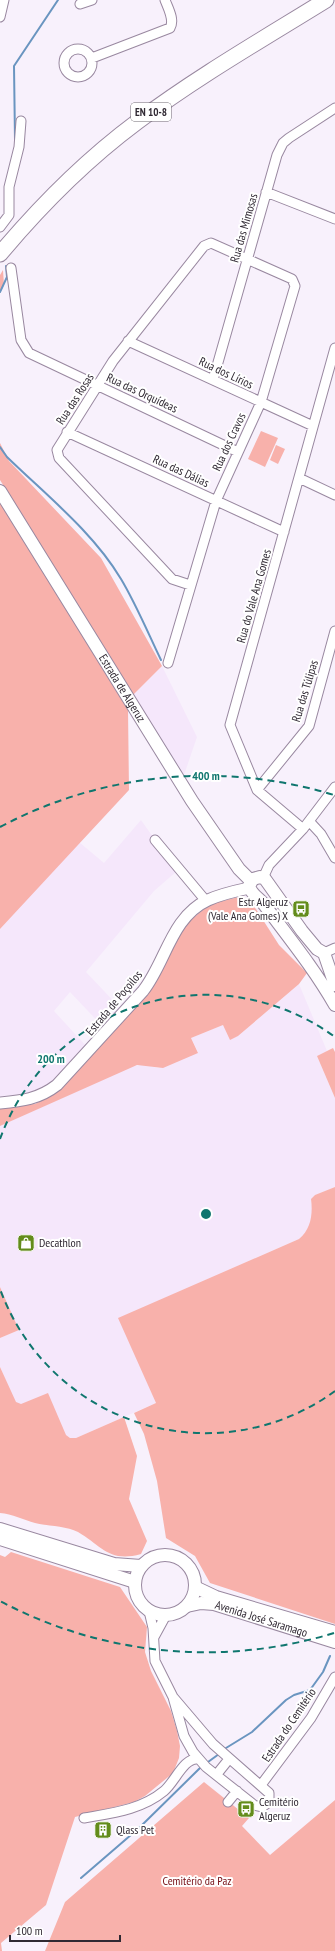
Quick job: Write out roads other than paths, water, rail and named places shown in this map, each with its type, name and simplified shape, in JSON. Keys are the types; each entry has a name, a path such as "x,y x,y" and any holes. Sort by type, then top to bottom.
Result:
{"highway":[{"name":"EN 10-8","path":"0,254 43,205 80,169 138,122 219,66 326,0"}],"main road":[{"name":"Estrada de Algeruz","path":"0,491 192,802 238,869 258,885 296,948 308,962 335,1005"},
{"path":"258,885 279,896 302,931 322,953 335,985"},
{"path":"308,962 310,950 322,953"},
{"path":"0,1529 114,1564 141,1566"},
{"path":"0,1539 135,1582"},
{"path":"166,1615 149,1611 138,1598 135,1582 141,1566 150,1559 158,1556 175,1557 184,1561 190,1568 194,1577 195,1586 194,1594 187,1606"},
{"name":"Avenida José Saramago","path":"195,1586 216,1597 335,1632"},
{"name":"Avenida José Saramago","path":"166,1615 177,1613 187,1606 201,1603 214,1604 335,1642"}],"street":[{"path":"0,17 4,0"},
{"path":"80,4 92,0"},
{"path":"92,58 170,28 172,18 165,0"},
{"name":"Rua das Mimosas","path":"213,380 277,154 283,143 335,108"},
{"path":"0,227 9,215 9,187 19,147 21,121"},
{"path":"266,192 335,219"},
{"name":"Rua das Rosas","path":"190,585 172,579 59,458 57,450 97,385 128,341 204,246 211,243 215,244 247,258"},
{"name":"Rua dos Cravos","path":"168,663 216,501 261,402 295,286 292,279 247,258"},
{"name":"Rua das Orquídeas","path":"11,268 20,335 25,350 34,357 97,385 238,452"},
{"name":"Rua dos Lírios","path":"128,341 313,426"},
{"name":"Rua do Vale Ana Gomes","path":"335,348 230,725 257,790 321,834 335,858"},
{"name":"Rua das Dálias","path":"68,432 284,532"},
{"path":"299,478 335,495"},
{"name":"Rua das Túlipas","path":"257,790 308,726 335,631"},
{"path":"258,885 269,865 306,825 335,787"},
{"path":"155,840 206,901"},
{"name":"Estrada de Poçoilos","path":"0,1103 31,1099 41,1096 57,1085 143,991 184,918 206,901 219,895 258,885"},
{"path":"322,953 335,948"},
{"path":"149,1611 152,1619 155,1662 174,1697 209,1739 229,1759 269,1793 269,1802 262,1808 254,1805 198,1759 184,1736"},
{"path":"153,1638 166,1615"},
{"name":"Estrada do Cemitério","path":"261,1785 311,1718 335,1677"},
{"path":"174,1697 184,1736 186,1751 184,1766"},
{"path":"84,1818 123,1810 152,1800 175,1780 184,1766 192,1759 198,1759"},
{"path":"217,1774 229,1759"},
{"path":"228,1802 237,1791"}],"waterway":[{"path":"15,140 14,66 58,0"},
{"path":"0,292 7,277 6,266"},
{"path":"0,447 7,457 83,530 110,562 132,598 161,660"},
{"path":"226,1748 252,1732 286,1700 294,1695 310,1690 323,1672 330,1656"},
{"path":"208,1762 219,1754"},
{"path":"81,1878 139,1828 200,1768"}],"place":[{"name":"Estr Algeruz (Vale Ana Gomes) X","path":"301,909"},
{"name":"Decathlon","path":"26,1243"},
{"name":"Cemitério Algeruz","path":"246,1809"},
{"name":"Qlass Pet","path":"103,1830"}],"park label":[{"name":"Cemitério da Paz","path":"197,1881"}]}
